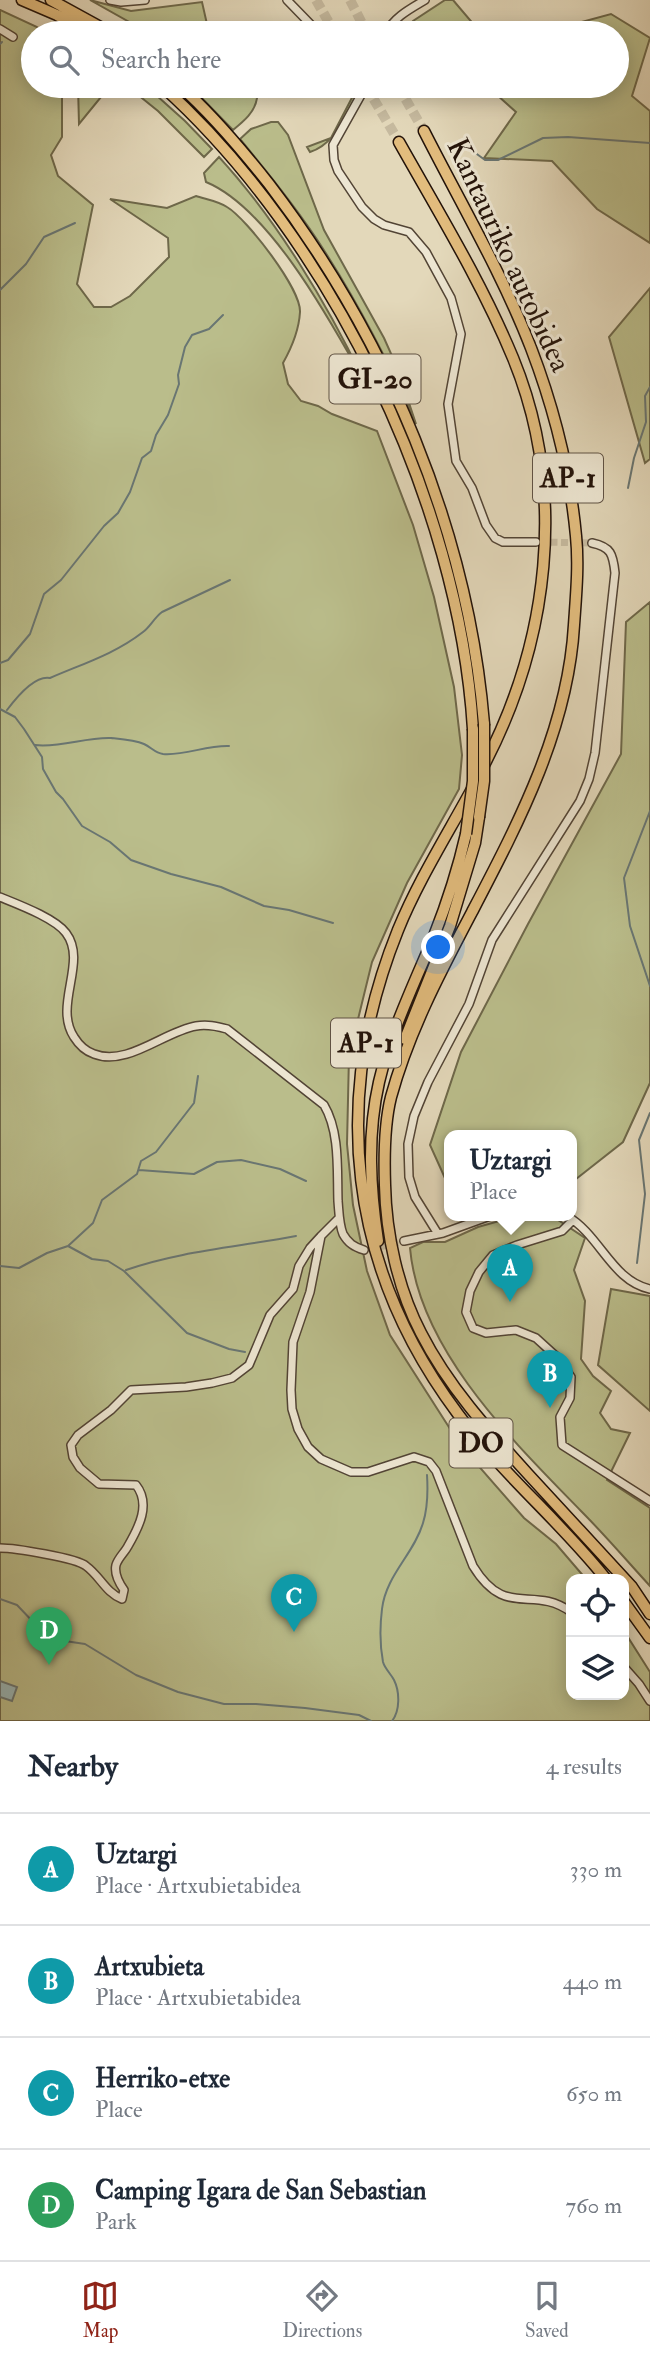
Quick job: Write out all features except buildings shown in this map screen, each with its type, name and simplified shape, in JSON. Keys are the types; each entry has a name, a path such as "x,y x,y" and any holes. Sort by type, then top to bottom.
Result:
{"highway":[{"path":"22,0 68,21"},
{"path":"51,0 89,21"},
{"name":"GI-20","path":"175,98 210,132 242,169 274,213 328,290 374,377 413,466 442,558 478,727 466,834 446,902 386,1057 375,1106 371,1179 374,1216 386,1286"},
{"name":"GI-20","path":"194,98 249,159 317,251 384,372 419,452 452,550 471,629 484,781 475,843 450,926 407,1030 390,1099"},
{"name":"Kantauriko autobidea","path":"424,131 497,272 531,347 553,413 570,486 577,541 574,629 564,691 544,764 508,844 426,1002 390,1099 384,1155 385,1211 400,1283 420,1332 445,1373 479,1420 632,1587 650,1614"},
{"name":"Kantauriko autobidea","path":"386,1286 365,1217 360,1178 358,1101 367,1032 380,978 399,928 496,743 521,681 538,615 547,544 545,491 538,444 532,415 514,361 490,307 399,142"},
{"name":"DO","path":"386,1286 421,1360 456,1412 601,1574"},
{"path":"629,1609 650,1638"}],"street":[{"path":"110,0 145,0"},
{"path":"287,0 307,21"},
{"path":"394,21 425,0"},
{"path":"0,29 13,37"},
{"path":"359,98 333,145 338,171 362,207 374,219 384,225 409,232 426,252 451,298 461,334 447,404 456,461 472,488 486,525 495,538 503,542 536,542"},
{"path":"438,1234 415,1197 409,1177 408,1144 414,1116 428,1082 469,1004 492,940 580,801 589,779 595,754 615,573 611,553 604,545 592,543"},
{"path":"0,897 45,918 64,930 71,940 73,957 66,1020 81,1047 108,1058 134,1052 193,1026 211,1024 228,1029 324,1105 331,1117 334,1133 339,1217 343,1234 352,1246 364,1250"},
{"path":"0,1548 85,1564 114,1596 122,1599 124,1590 115,1567 139,1523 144,1509 142,1493 136,1485 99,1484 89,1478 72,1457 71,1445 78,1435 111,1410 131,1390 212,1383 232,1378 249,1365 270,1315 293,1289 299,1265 310,1248 339,1217"},
{"path":"404,1241 438,1234 476,1221"},
{"path":"568,1221 562,1231 493,1255 479,1272 470,1290 466,1312 472,1328 486,1333 516,1330 537,1338 558,1358 571,1377 570,1398 560,1417 562,1445 650,1501"},
{"path":"573,1221 594,1239 624,1277 638,1286 650,1289"},
{"path":"321,1236 310,1292 293,1342 292,1409 298,1429 308,1447 321,1460 351,1472 368,1472 414,1457 429,1462 436,1471 481,1580 496,1594 514,1599 547,1601 566,1608"},
{"path":"629,1673 650,1701"}],"green space":[{"path":"90,0 131,11 202,2 206,21 128,21"},
{"path":"445,0 453,0 471,21 413,21"},
{"path":"0,10 24,21 21,21 21,98 62,98 62,137 51,155 58,176 93,205 77,284 94,307 111,307 130,296 169,257 168,238 110,199 167,208 196,196 227,207 259,239 283,272 298,301 298,325 283,363 288,384 301,401 377,431 413,525 434,597 454,687 462,755 459,789 407,883 372,962 349,1056 347,1144 353,1205 367,1271 390,1335 461,1446 524,1518 556,1544 582,1574 566,1574 566,1700 629,1700 629,1639 650,1672 650,1721 0,1721"},
{"path":"611,14 622,21 585,21"},
{"path":"629,25 650,38 632,96 650,111 650,243 597,209 552,161 484,158 516,112 500,98 629,98"},
{"path":"78,98 100,98 79,124"},
{"path":"142,98 159,98 212,149 204,157"},
{"path":"202,98 257,98 245,120 233,130"},
{"path":"352,98 356,98 331,138"},
{"path":"278,122 288,135 324,230 384,338 397,367 416,424 371,330 332,263 240,139 251,129"},
{"path":"331,138 310,152 307,147"},
{"path":"219,157 260,207 299,263 363,379 315,298 275,240 252,215 206,182 204,173"},
{"path":"650,288 650,459 645,463 609,337"},
{"path":"650,602 650,1083 623,1142 577,1178 577,1130 444,1130 444,1176 430,1145 461,1052 621,754 626,622"},
{"path":"499,1221 560,1221 585,1238 574,1270 585,1301 581,1359 593,1376 611,1391 600,1413 611,1429 630,1433 607,1480 650,1508 650,1586 499,1424 450,1358 431,1322 417,1286 410,1248 423,1242 445,1242"},
{"path":"611,1289 650,1296 650,1411 598,1365"}],"water":[{"path":"0,1681 17,1687 12,1701 0,1697"}],"waterway":[{"path":"470,149 485,160 498,160 543,138 568,137 650,143"},
{"path":"0,290 26,264 44,237 75,223"},
{"path":"0,663 8,660 30,634 44,594 61,580 104,526 118,513 130,492 142,458 151,451 156,435 168,415 179,384 178,375 185,347 192,335 209,329 223,315"},
{"path":"628,488 634,458 646,422 645,396 650,387"},
{"path":"7,710 26,688 38,680 50,678 110,653 143,632 162,612 230,580"},
{"path":"0,709 15,717 24,729 42,757 43,769 56,792 82,826 110,842 131,860 221,887 264,906 333,923"},
{"path":"35,745 111,738 136,742 160,753 171,754 229,746"},
{"path":"650,811 624,878 630,926 650,986"},
{"path":"0,1266 19,1268 47,1253 68,1246 93,1223 102,1200 137,1174 141,1161 156,1152 194,1103 198,1076"},
{"path":"637,1263 645,1194 639,1140 650,1113"},
{"path":"139,1170 194,1174 217,1162 241,1160 280,1169 306,1181"},
{"path":"126,1270 188,1254 296,1236"},
{"path":"68,1246 92,1259 108,1261 124,1271 187,1333 229,1349 245,1352"},
{"path":"392,1721 397,1712 398,1696 394,1680 383,1662 382,1609 394,1575 423,1523 427,1475"},
{"path":"0,1599 17,1605 36,1625 51,1627 65,1641 85,1644 136,1675 178,1692 224,1704 305,1708 359,1715 371,1721"}],"tunnel":[{"path":"316,0 328,21"},
{"path":"350,0 361,21"},
{"path":"373,98 399,142"},
{"path":"405,98 424,131"},
{"path":"540,542 592,543"},
{"path":"371,1249 404,1241"}],"place":[{"name":"Uztargi","path":"510,1302"},
{"name":"Artxubieta","path":"550,1408"},
{"name":"Herriko-etxe","path":"294,1632"},
{"name":"Camping Igara de San Sebastian","path":"49,1665"}]}
